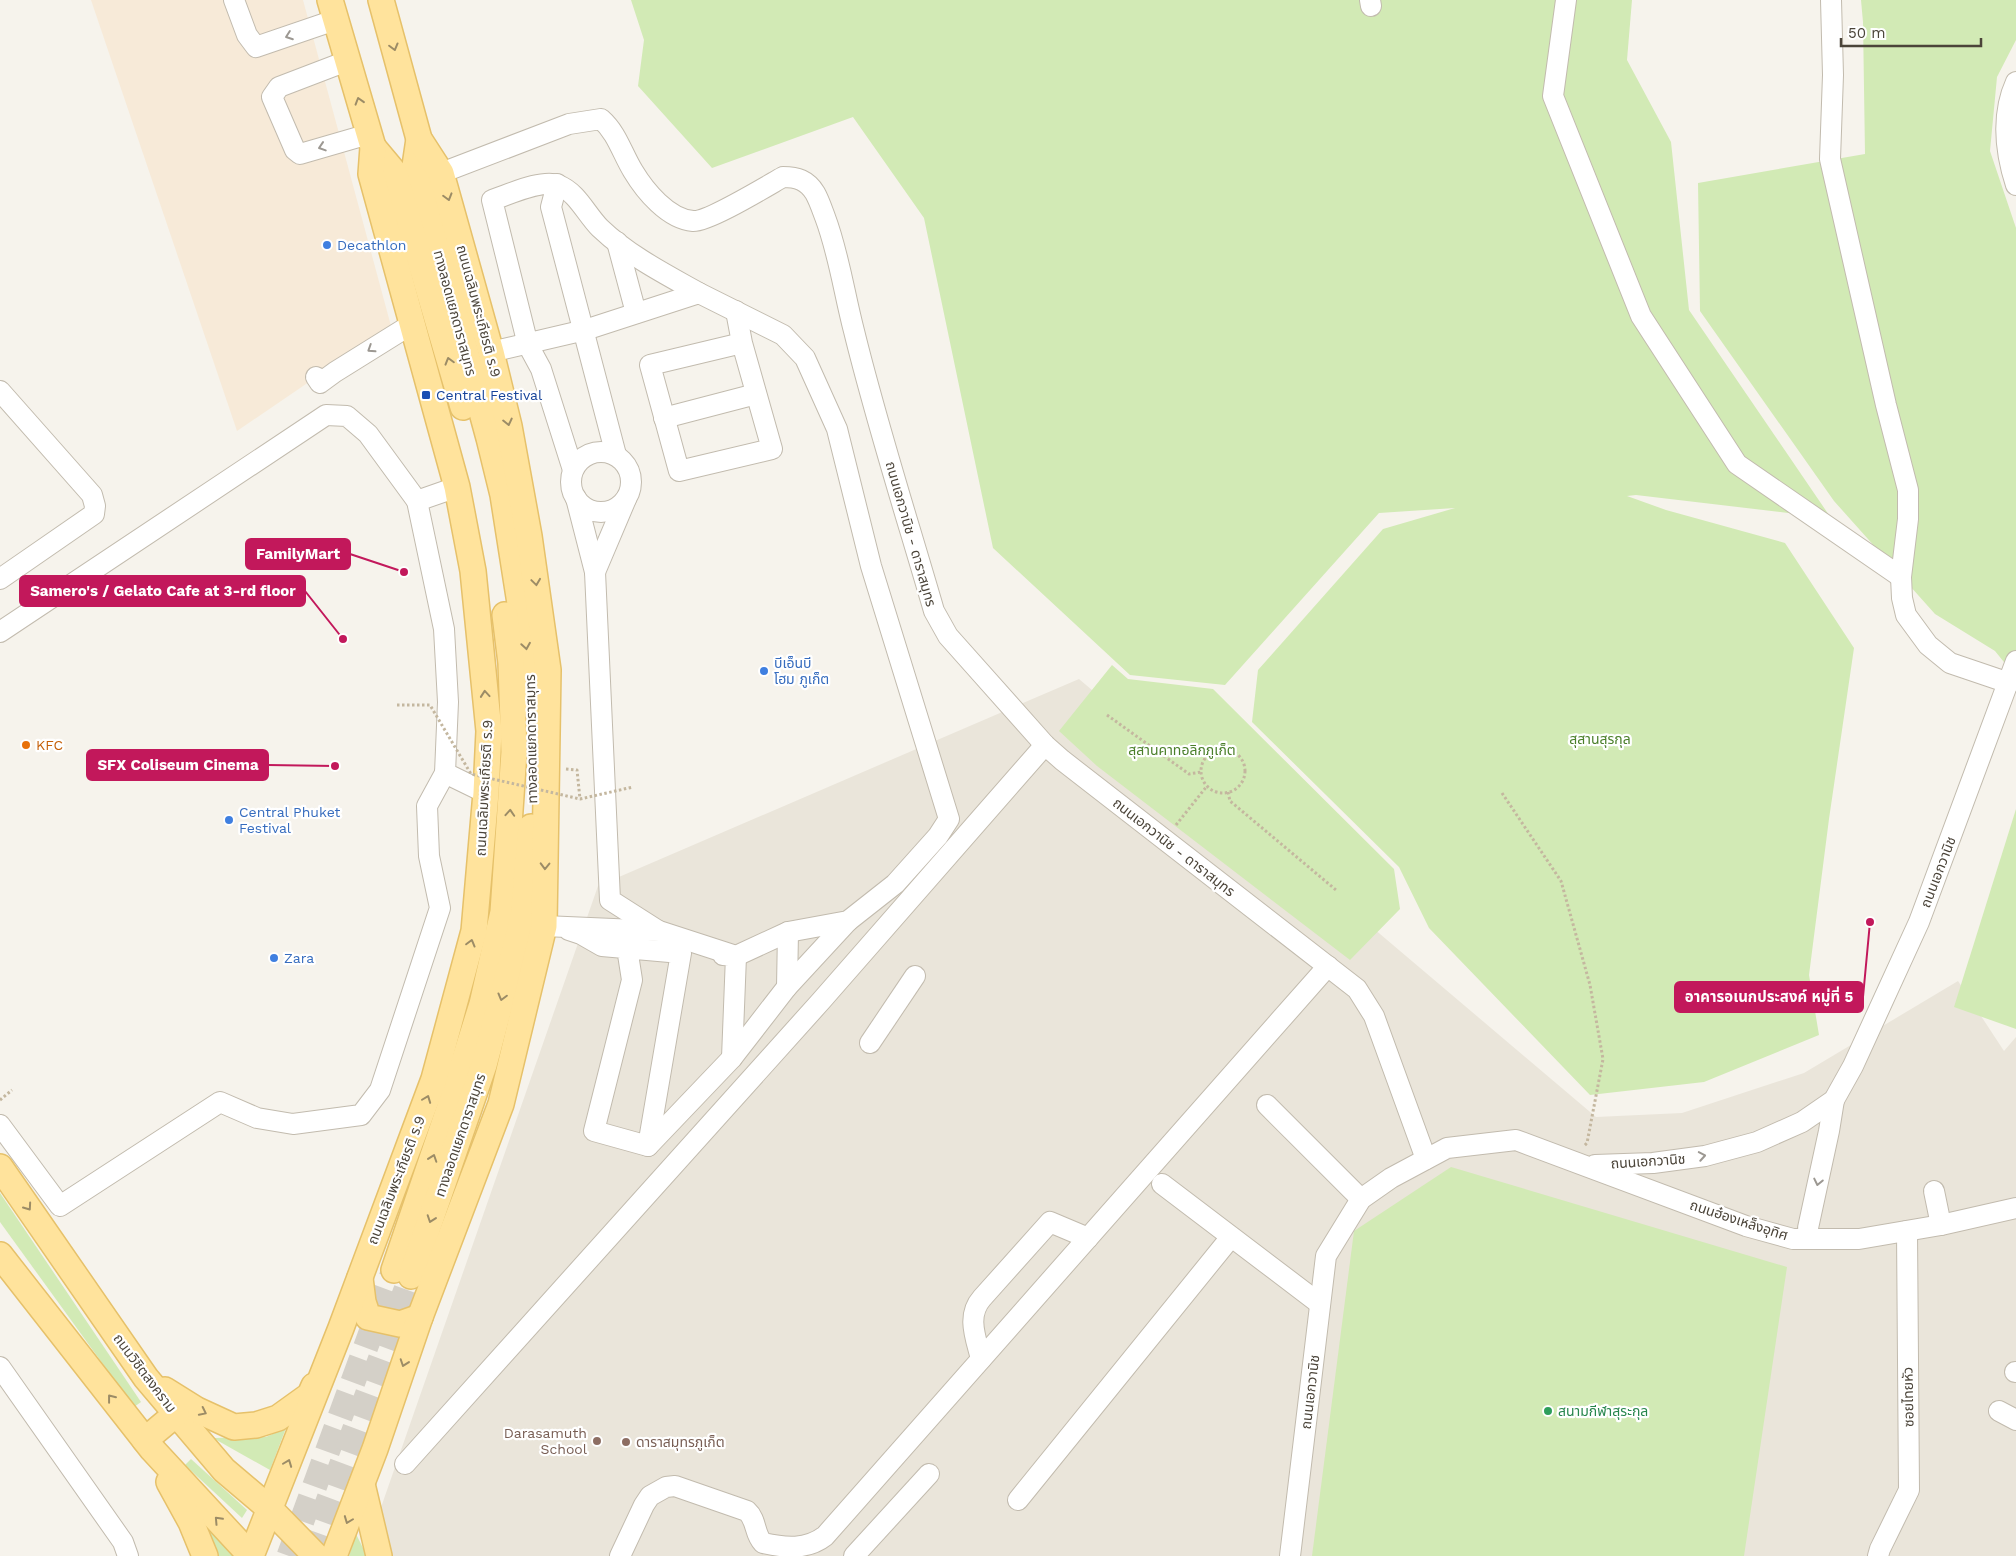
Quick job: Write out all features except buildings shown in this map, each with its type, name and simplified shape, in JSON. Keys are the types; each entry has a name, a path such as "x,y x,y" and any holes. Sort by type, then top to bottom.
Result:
{"main road":[{"name":"ถนนเฉลิมพระเกียรติ ร.9","path":"334,1556 362,1484 420,1317 500,1104 553,927 548,670 528,527 509,426 491,352 441,173 419,138 382,0"},
{"name":"ถนนเฉลิมพระเกียรติ ร.9","path":"251,1556 341,1328 434,1078 474,930 486,793 489,731 474,571 457,487 372,174 371,140 333,10"},
{"name":"ทางลอดแยกดาราสมุทร","path":"371,140 394,172 474,444 496,535 511,663 514,752 503,912 482,1004 449,1109 403,1273 484,1065 523,918 533,803 533,686 503,496 489,438 414,166 419,138"},
{"name":"ถนนวิชิตสงคราม","path":"0,1167 146,1378 224,1470 270,1509 316,1556"},
{"path":"0,1255 148,1445 251,1556"},
{"path":"360,1278 363,1302 368,1317 400,1324 420,1317"},
{"path":"146,1378 197,1410 234,1427 256,1424 278,1418 310,1395 341,1328"},
{"path":"148,1445 176,1414"},
{"path":"148,1445 191,1522 205,1556"},
{"path":"362,1484 379,1556"}],"street":[{"path":"234,0 247,35 256,47 333,10"},
{"path":"1566,0 1553,96 1641,316 1737,464 1901,577"},
{"path":"1831,0 1833,75 1830,159 1884,396 1908,490 1908,519 1901,577 1902,598 1906,615 1928,645 1950,663 2009,683"},
{"path":"347,61 279,87 272,97 295,150 300,154 371,140"},
{"path":"2016,82 2007,109 2006,132 2008,161 2016,185"},
{"name":"ถนนเอกวานิช - ดาราสมุทร","path":"441,173 569,124 601,119 614,133 624,156 640,183 670,212 682,218 694,221 710,217 783,177 795,177 807,182 816,194 828,225 842,272 861,357 934,612 948,636 1046,745 1062,760 1357,988 1374,1016 1426,1159"},
{"path":"573,470 541,369 528,344 492,200 538,184 557,184 573,195 600,228 617,242 654,267 699,293 783,335 805,358 837,429 870,566 949,819 938,836 895,884 848,921 787,987 732,1058 648,1146"},
{"path":"557,184 551,207 616,455"},
{"path":"617,242 636,313"},
{"path":"491,352 584,330 699,293"},
{"path":"736,311 742,343 772,448 679,471 650,365 742,343"},
{"path":"316,377 320,383 334,372 412,324"},
{"path":"0,391 92,495 95,506 94,514 0,579"},
{"path":"664,418 756,394"},
{"path":"0,632 326,416 347,416 368,434 417,501 444,629 448,702 445,773 427,806 429,856 440,908 380,1090 361,1115 293,1124 257,1118 220,1102 60,1206 0,1125"},
{"path":"595,572 631,490 632,480 630,470 616,455 596,452 586,455 578,461 570,480 571,490 582,506 591,511 601,513 611,511 620,506 626,499"},
{"path":"417,501 457,487"},
{"path":"576,498 595,572 610,900 659,931"},
{"name":"ถนนเอกวานิช","path":"1290,1556 1326,1256 1361,1199 1391,1178 1448,1148 1516,1140 1579,1162 1653,1163 1706,1156 1748,1144 1802,1122 1834,1100 1853,1066 1919,922 2016,661"},
{"path":"404,1464 821,1001 1046,745"},
{"path":"445,773 486,793"},
{"path":"553,927 581,934 602,946 736,956 788,932 848,921"},
{"path":"553,927 604,927 659,931 736,956"},
{"path":"787,987 788,932"},
{"path":"627,948 632,980 594,1131 648,1146"},
{"path":"648,1146 681,953"},
{"path":"732,1058 736,956"},
{"path":"620,1556 650,1496 666,1487 675,1486 747,1511 755,1523 755,1547 763,1543 797,1547 814,1543 825,1536 1328,966"},
{"path":"870,1043 916,976"},
{"path":"1808,1228 1834,1100"},
{"path":"1267,1105 1361,1199"},
{"path":"1802,1122 1814,1120 1825,1126 1828,1135"},
{"name":"ถนนฮ๋องเหล็งอุทิศ","path":"1579,1162 1746,1226 1793,1239 1859,1239 1941,1225 2016,1208"},
{"path":"1648,1188 1638,1177 1646,1166 1653,1163"},
{"path":"1162,1184 1320,1304"},
{"path":"1934,1191 1941,1225"},
{"path":"981,1359 973,1322 976,1305 1050,1222 1088,1238"},
{"path":"1787,1237 1808,1228"},
{"path":"1808,1228 1828,1239"},
{"name":"ซอยไทยหัว","path":"1878,1556 1909,1490 1906,1231"},
{"path":"1018,1500 1232,1237"},
{"path":"0,1367 123,1542 128,1556"},
{"path":"854,1556 929,1474"}],"path":[{"path":"397,705 430,705 471,774 580,799 633,787"},
{"path":"1108,715 1188,774 1201,772"},
{"path":"1229,749 1235,752 1244,763 1244,778 1235,789 1228,792 1213,790 1207,786 1201,772 1205,759 1215,750 1229,749"},
{"path":"565,770 577,770 580,799"},
{"path":"1164,840 1207,786"},
{"path":"1228,792 1230,800 1336,890"},
{"path":"1502,793 1561,881 1590,985 1603,1058 1587,1143 1579,1162"},
{"path":"0,1100 12,1090"}],"shaded area":[{"path":"91,0 303,0 391,326 237,431"},
{"path":"1079,679 1596,1117 1682,1113 1804,1073 1958,981 2004,1051 2016,1037 2016,1556 364,1556 598,886"}],"green space":[{"name":"สุสานสุรกุล","path":"631,0 1632,0 1627,60 1671,142 1689,310 1831,518 1636,495 1627,496 1666,510 1785,543 1854,648 1809,975 1819,1035 1704,1082 1590,1095 1429,928 1399,867 1252,722 1258,670 1383,529 1455,508 1379,513 1225,685 1130,675 993,548 924,218 853,117 712,168 638,86 644,40"},
{"path":"1861,0 2016,0 2016,40 1997,77 1990,151 2016,228 2016,677 1995,651 1935,614 1834,501 1700,311 1698,183 1865,154"},
{"name":"สุสานคาทอลิกภูเก็ต","path":"1112,665 1128,679 1213,689 1394,869 1400,909 1350,960 1097,766 1059,731"},
{"path":"2016,809 2016,1029 1954,1007"},
{"name":"สนามกีฬาสุระกุล","path":"1451,1167 1787,1267 1744,1556 1312,1556 1354,1231"},
{"path":"0,1193 141,1402 134,1407 0,1222"},
{"path":"286,1428 270,1470 213,1438 266,1437"},
{"path":"191,1459 247,1510 242,1518 185,1465"},
{"path":"200,1516 238,1556 217,1556"},
{"path":"356,1534 367,1556 349,1556"}],"tunnel":[{"path":"289,1556 394,1270"},
{"path":"308,1556 411,1276"}],"place":[{"name":"Decathlon","path":"327,245"},
{"name":"Central Festival","path":"426,395"},
{"name":"FamilyMart","path":"404,572"},
{"name":"Samero's / Gelato Cafe at 3-rd floor","path":"343,639"},
{"name":"บีเอ็นบี โฮม ภูเก็ต","path":"764,671"},
{"name":"KFC","path":"26,745"},
{"name":"SFX Coliseum Cinema","path":"335,766"},
{"name":"Central Phuket Festival","path":"229,820"},
{"name":"อาคารอเนกประสงค์ หมู่ที่ 5","path":"1870,922"},
{"name":"Zara","path":"274,958"},
{"name":"สนามกีฬาสุระกุล","path":"1548,1411"},
{"name":"Darasamuth School","path":"597,1441"},
{"name":"ดาราสมุทรภูเก็ต","path":"626,1442"}]}
